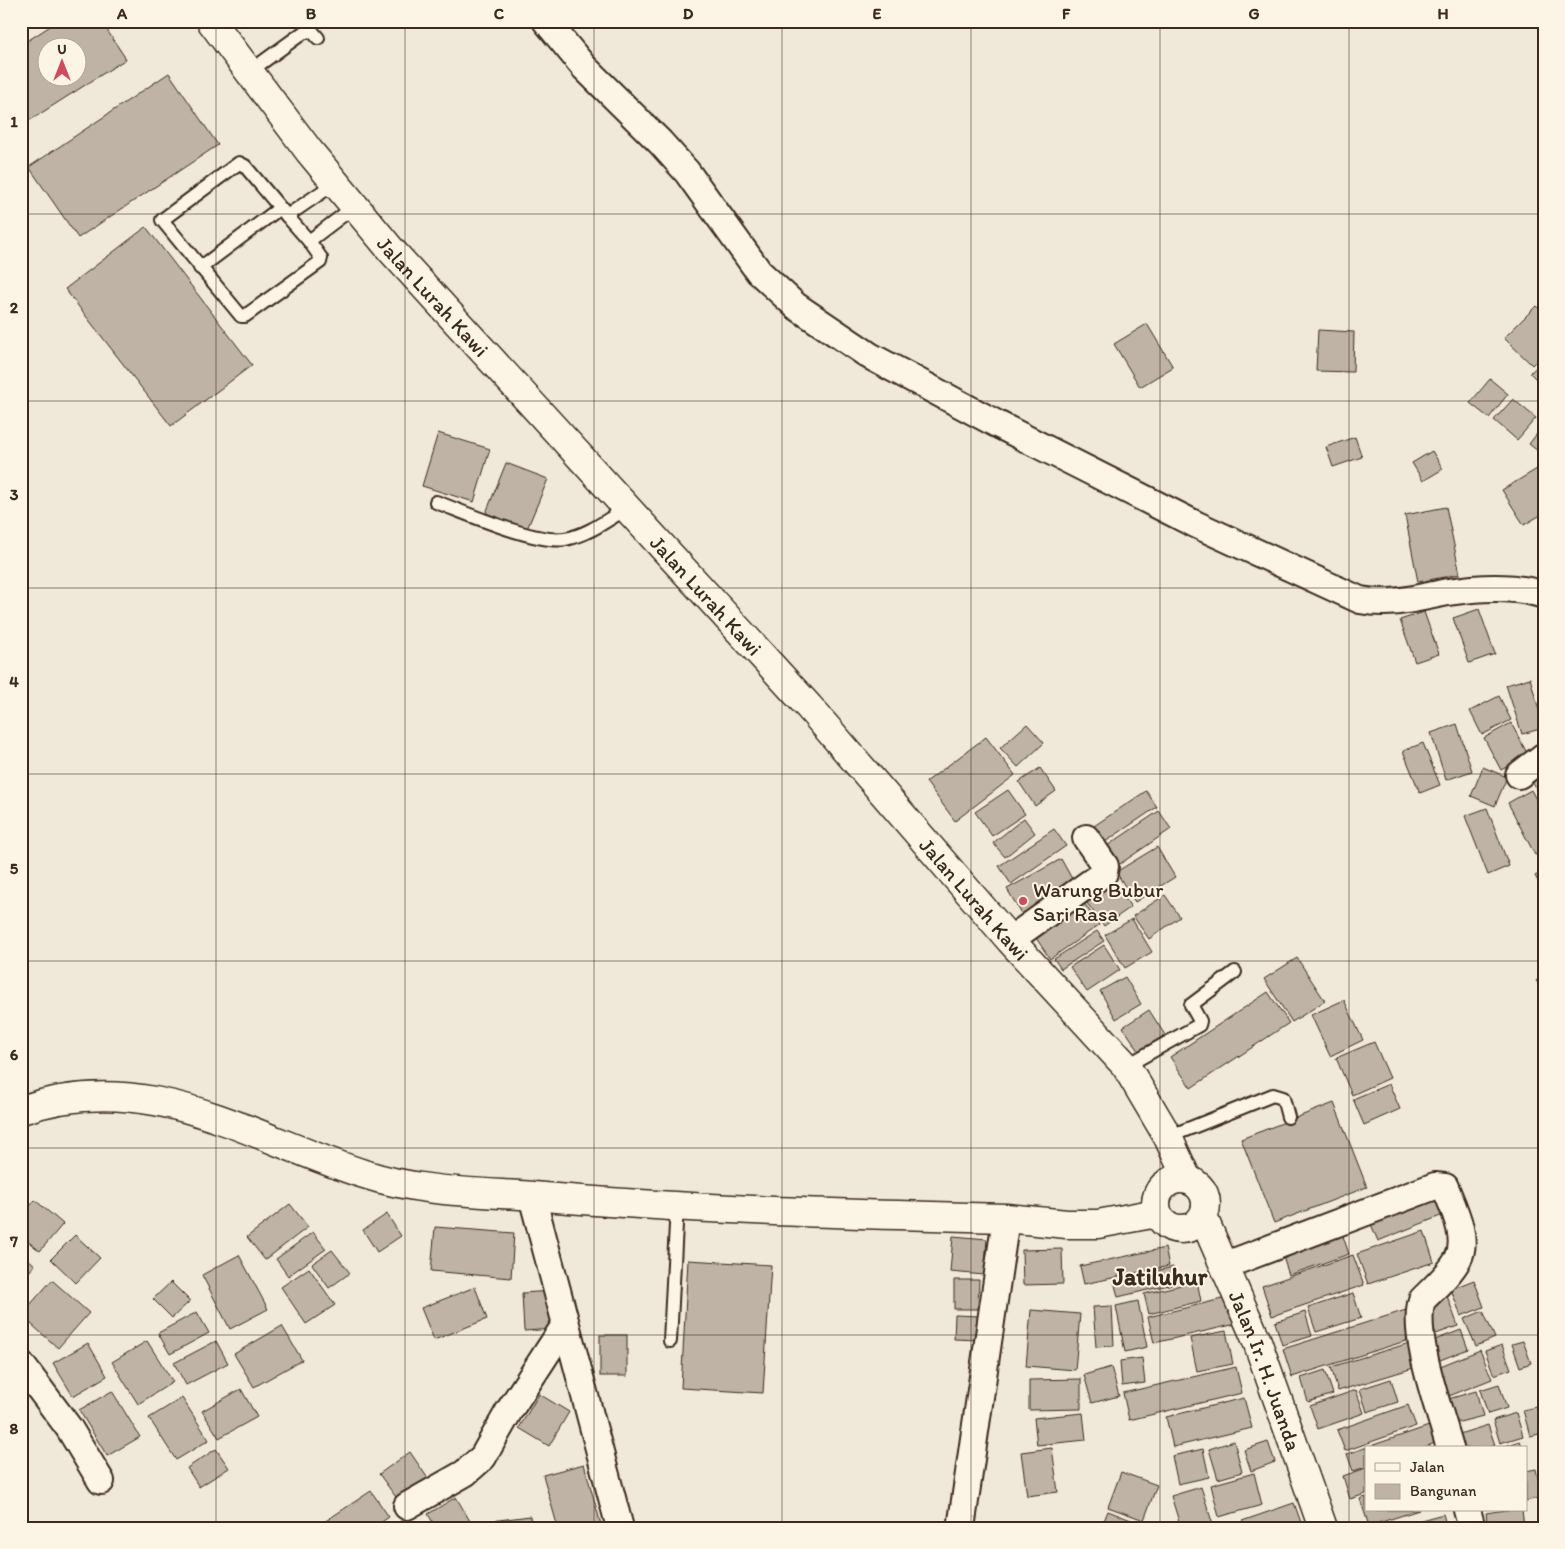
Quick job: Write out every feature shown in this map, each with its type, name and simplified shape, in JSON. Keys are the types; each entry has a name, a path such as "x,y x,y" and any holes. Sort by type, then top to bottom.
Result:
{"street":[{"name":"Jalan Lurah Kawi","path":"211,21 335,183 391,250 809,707 1010,940 1126,1066 1168,1137 1187,1179"},
{"path":"546,21 584,67 660,142 687,172 760,272 796,306 870,356 997,424 1195,524 1360,600 1377,604 1395,603 1480,588 1508,589 1544,596"},
{"path":"1519,775 1544,756"},
{"path":"1010,940 1100,877 1105,866 1086,838"},
{"path":"21,1110 61,1100 96,1097 132,1097 173,1104 207,1113 299,1151 394,1182 428,1188 627,1204 820,1213 1006,1218 1067,1224 1098,1224 1158,1213"},
{"path":"1187,1179 1198,1184 1205,1194 1207,1206 1203,1217 1193,1227 1179,1229 1166,1224 1158,1213 1156,1200 1162,1187 1173,1180 1187,1179"},
{"path":"1226,1265 1435,1186 1446,1187 1459,1223 1458,1259 1422,1300 1420,1307 1422,1347 1449,1446"},
{"path":"532,1196 565,1324 592,1416 620,1528"},
{"name":"Jalan Ir. H. Juanda","path":"1203,1217 1226,1265 1257,1341 1323,1528"},
{"path":"961,1528 1006,1218"},
{"path":"407,1506 464,1473 483,1457 509,1411 565,1324"},
{"path":"21,1364 69,1428 102,1481"},
{"path":"1468,1512 1472,1528"}],"lane":[{"path":"249,72 304,32 313,32 318,38"},
{"path":"239,164 245,166 284,212 309,241 321,258 320,262 245,316 238,315 163,223 164,216 239,164"},
{"path":"200,268 284,212 335,183"},
{"path":"309,241 354,206"},
{"path":"436,502 543,540 565,539 589,532 626,508"},
{"path":"1126,1066 1199,1024 1200,1021 1191,1005 1235,972"},
{"path":"1168,1137 1273,1095 1283,1098 1288,1117"},
{"path":"670,1341 677,1205"}],"building":[{"path":"58,21 101,21 126,59 88,83 88,38 38,38 38,88 81,88 21,126 21,45"},
{"path":"169,73 218,145 78,238 29,167"},
{"path":"146,227 252,365 171,426 65,289"},
{"path":"1536,306 1544,313 1544,353 1532,365 1504,338"},
{"path":"1147,324 1173,367 1140,387 1114,344"},
{"path":"1318,330 1354,332 1353,372 1316,371"},
{"path":"1544,360 1544,387 1530,373"},
{"path":"1490,379 1508,394 1489,418 1470,403"},
{"path":"1513,399 1536,418 1517,440 1494,420"},
{"path":"1544,427 1544,456 1529,444"},
{"path":"438,433 490,449 474,502 422,486"},
{"path":"1355,437 1362,457 1333,467 1326,447"},
{"path":"1432,451 1443,469 1423,481 1412,463"},
{"path":"506,463 548,479 527,529 486,513"},
{"path":"1537,469 1544,480 1544,513 1524,525 1502,490"},
{"path":"1446,507 1460,574 1418,582 1405,515"},
{"path":"1479,609 1495,654 1469,663 1453,618"},
{"path":"1424,612 1439,654 1415,662 1400,620"},
{"path":"1530,678 1544,728 1522,734 1506,685"},
{"path":"1499,696 1511,720 1482,735 1470,711"},
{"path":"1511,723 1528,755 1501,770 1484,738"},
{"path":"1027,724 1044,743 1018,767 1000,748"},
{"path":"1457,724 1472,771 1446,780 1431,733"},
{"path":"986,737 1015,775 955,821 926,782"},
{"path":"1423,743 1440,785 1420,793 1403,751"},
{"path":"1483,767 1507,777 1495,806 1471,796"},
{"path":"1544,767 1544,802 1528,775"},
{"path":"1040,768 1056,791 1035,806 1019,782"},
{"path":"1008,790 1025,814 992,836 975,812"},
{"path":"1531,790 1544,814 1544,851 1535,855 1508,803"},
{"path":"1146,791 1157,807 1102,844 1091,828"},
{"path":"1487,808 1509,866 1488,875 1465,816"},
{"path":"1159,811 1171,829 1117,866 1104,848"},
{"path":"1024,818 1035,833 1005,857 993,843"},
{"path":"1054,829 1066,846 1011,884 999,866"},
{"path":"1157,847 1175,877 1135,902 1116,872"},
{"path":"1061,859 1076,886 1023,916 1007,889"},
{"path":"1544,871 1544,892 1535,876"},
{"path":"1111,879 1131,907 1104,926 1084,899"},
{"path":"1165,895 1180,917 1149,939 1133,916"},
{"path":"1083,901 1099,925 1050,959 1034,935"},
{"path":"1132,919 1152,952 1125,968 1105,935"},
{"path":"1097,931 1104,941 1061,969 1054,959"},
{"path":"1104,945 1120,970 1087,992 1070,967"},
{"path":"1297,958 1325,1001 1292,1022 1264,979"},
{"path":"1544,974 1544,990 1536,981"},
{"path":"1125,977 1141,1004 1116,1019 1100,991"},
{"path":"1268,992 1289,1023 1191,1088 1170,1057"},
{"path":"1344,1000 1363,1040 1330,1056 1311,1015"},
{"path":"1149,1010 1165,1035 1139,1051 1123,1027"},
{"path":"1374,1042 1390,1078 1352,1095 1336,1058"},
{"path":"1389,1084 1400,1109 1364,1125 1353,1099"},
{"path":"1334,1103 1367,1187 1274,1223 1241,1139"},
{"path":"1439,1189 1448,1213 1378,1241 1368,1217"},
{"path":"35,1200 63,1224 40,1251 21,1236 21,1217"},
{"path":"290,1204 308,1227 265,1260 247,1237"},
{"path":"387,1214 401,1236 377,1252 363,1230"},
{"path":"435,1227 514,1233 511,1278 431,1271"},
{"path":"1341,1230 1349,1254 1289,1275 1281,1251"},
{"path":"1424,1231 1434,1262 1368,1284 1357,1254"},
{"path":"313,1232 326,1249 288,1276 276,1259"},
{"path":"75,1235 100,1258 76,1283 51,1259"},
{"path":"953,1236 987,1239 984,1275 950,1272"},
{"path":"1165,1248 1169,1266 1084,1284 1080,1266"},
{"path":"1062,1249 1063,1284 1023,1285 1022,1250"},
{"path":"332,1250 350,1273 329,1288 312,1264"},
{"path":"21,1253 35,1265 21,1281"},
{"path":"239,1255 268,1309 230,1329 202,1275"},
{"path":"1353,1255 1364,1285 1272,1316 1262,1286"},
{"path":"688,1260 771,1265 763,1393 681,1388"},
{"path":"1173,1267 1177,1283 1118,1297 1114,1281"},
{"path":"309,1268 335,1305 306,1324 281,1287"},
{"path":"52,1280 89,1313 58,1348 21,1315"},
{"path":"954,1280 979,1280 978,1309 954,1309"},
{"path":"1474,1280 1484,1307 1461,1316 1451,1289"},
{"path":"1197,1281 1201,1301 1149,1314 1144,1294"},
{"path":"171,1282 190,1301 172,1318 153,1299"},
{"path":"475,1287 487,1319 434,1340 421,1308"},
{"path":"552,1291 554,1329 524,1331 522,1293"},
{"path":"1353,1293 1361,1318 1316,1332 1308,1308"},
{"path":"1446,1293 1458,1326 1436,1334 1424,1301"},
{"path":"1230,1297 1236,1324 1154,1343 1148,1317"},
{"path":"1138,1301 1147,1347 1125,1352 1116,1306"},
{"path":"1112,1306 1114,1346 1096,1347 1093,1307"},
{"path":"1031,1310 1080,1314 1075,1370 1026,1366"},
{"path":"1406,1310 1415,1338 1292,1377 1283,1349"},
{"path":"1483,1311 1495,1338 1476,1346 1464,1319"},
{"path":"197,1312 209,1333 170,1354 158,1333"},
{"path":"1305,1312 1312,1336 1282,1345 1275,1322"},
{"path":"955,1315 979,1316 978,1340 954,1339"},
{"path":"282,1326 302,1360 254,1387 234,1354"},
{"path":"1461,1330 1468,1349 1435,1362 1427,1343"},
{"path":"1226,1331 1233,1364 1197,1371 1190,1338"},
{"path":"600,1335 627,1335 627,1376 600,1376"},
{"path":"147,1341 173,1382 138,1404 112,1362"},
{"path":"216,1341 228,1363 186,1385 174,1363"},
{"path":"1523,1341 1531,1363 1520,1367 1512,1344"},
{"path":"1413,1342 1420,1366 1338,1391 1331,1367"},
{"path":"88,1343 107,1376 73,1396 53,1363"},
{"path":"1502,1345 1511,1369 1494,1375 1485,1351"},
{"path":"1480,1350 1492,1379 1449,1396 1438,1367"},
{"path":"1142,1358 1145,1383 1122,1386 1120,1361"},
{"path":"1111,1367 1119,1396 1092,1403 1084,1375"},
{"path":"1236,1367 1242,1393 1129,1420 1123,1393"},
{"path":"1325,1370 1333,1394 1308,1402 1301,1378"},
{"path":"1081,1379 1081,1409 1029,1410 1029,1380"},
{"path":"1391,1379 1398,1402 1367,1412 1360,1389"},
{"path":"1499,1384 1507,1408 1488,1414 1480,1390"},
{"path":"241,1389 257,1417 219,1438 202,1411"},
{"path":"1356,1390 1364,1413 1318,1429 1310,1406"},
{"path":"112,1391 140,1437 107,1456 79,1410"},
{"path":"1476,1391 1483,1416 1452,1424 1445,1400"},
{"path":"539,1394 569,1412 549,1446 519,1428"},
{"path":"182,1398 209,1440 176,1460 149,1418"},
{"path":"1244,1398 1252,1428 1173,1447 1166,1417"},
{"path":"1408,1405 1416,1426 1345,1451 1337,1430"},
{"path":"1544,1405 1544,1433 1530,1436 1523,1410"},
{"path":"1083,1413 1086,1440 1037,1445 1034,1418"},
{"path":"1516,1413 1523,1436 1500,1443 1493,1420"},
{"path":"1488,1425 1495,1445 1456,1446 1453,1436"},
{"path":"1429,1426 1435,1443 1427,1446 1370,1446"},
{"path":"1234,1441 1242,1472 1218,1479 1209,1449"},
{"path":"1520,1441 1522,1446 1506,1446"},
{"path":"1268,1442 1275,1462 1251,1471 1244,1450"},
{"path":"1052,1448 1058,1492 1027,1496 1021,1452"},
{"path":"1365,1448 1365,1467 1353,1471 1347,1454"},
{"path":"216,1449 229,1468 199,1487 187,1468"},
{"path":"1203,1449 1209,1477 1178,1484 1172,1456"},
{"path":"410,1452 431,1483 401,1504 379,1474"},
{"path":"584,1464 602,1528 558,1528 543,1475"},
{"path":"1365,1468 1365,1494 1350,1499 1343,1476"},
{"path":"1536,1469 1542,1497 1528,1500 1528,1471"},
{"path":"1121,1472 1157,1485 1144,1520 1108,1507"},
{"path":"1254,1473 1262,1505 1219,1517 1211,1485"},
{"path":"1201,1487 1213,1525 1202,1528 1181,1528 1171,1496"},
{"path":"371,1491 389,1517 373,1528 315,1528"},
{"path":"456,1497 474,1528 436,1528 428,1514"},
{"path":"1365,1497 1365,1512 1413,1512 1369,1526 1360,1499"},
{"path":"1294,1503 1303,1528 1244,1528 1242,1521"},
{"path":"1108,1511 1131,1520 1128,1528 1101,1528"},
{"path":"1522,1512 1524,1527 1488,1528 1486,1513"},
{"path":"1443,1514 1447,1528 1392,1528"},
{"path":"530,1516 532,1528 492,1528 491,1521"},
{"path":"407,1517 413,1528 390,1528"},
{"path":"1232,1523 1233,1528 1215,1528"}],"place":[{"name":"Warung Bubur Sari Rasa","path":"1023,901"}],"district":[{"name":"Jatiluhur","path":"1160,1276"}]}
